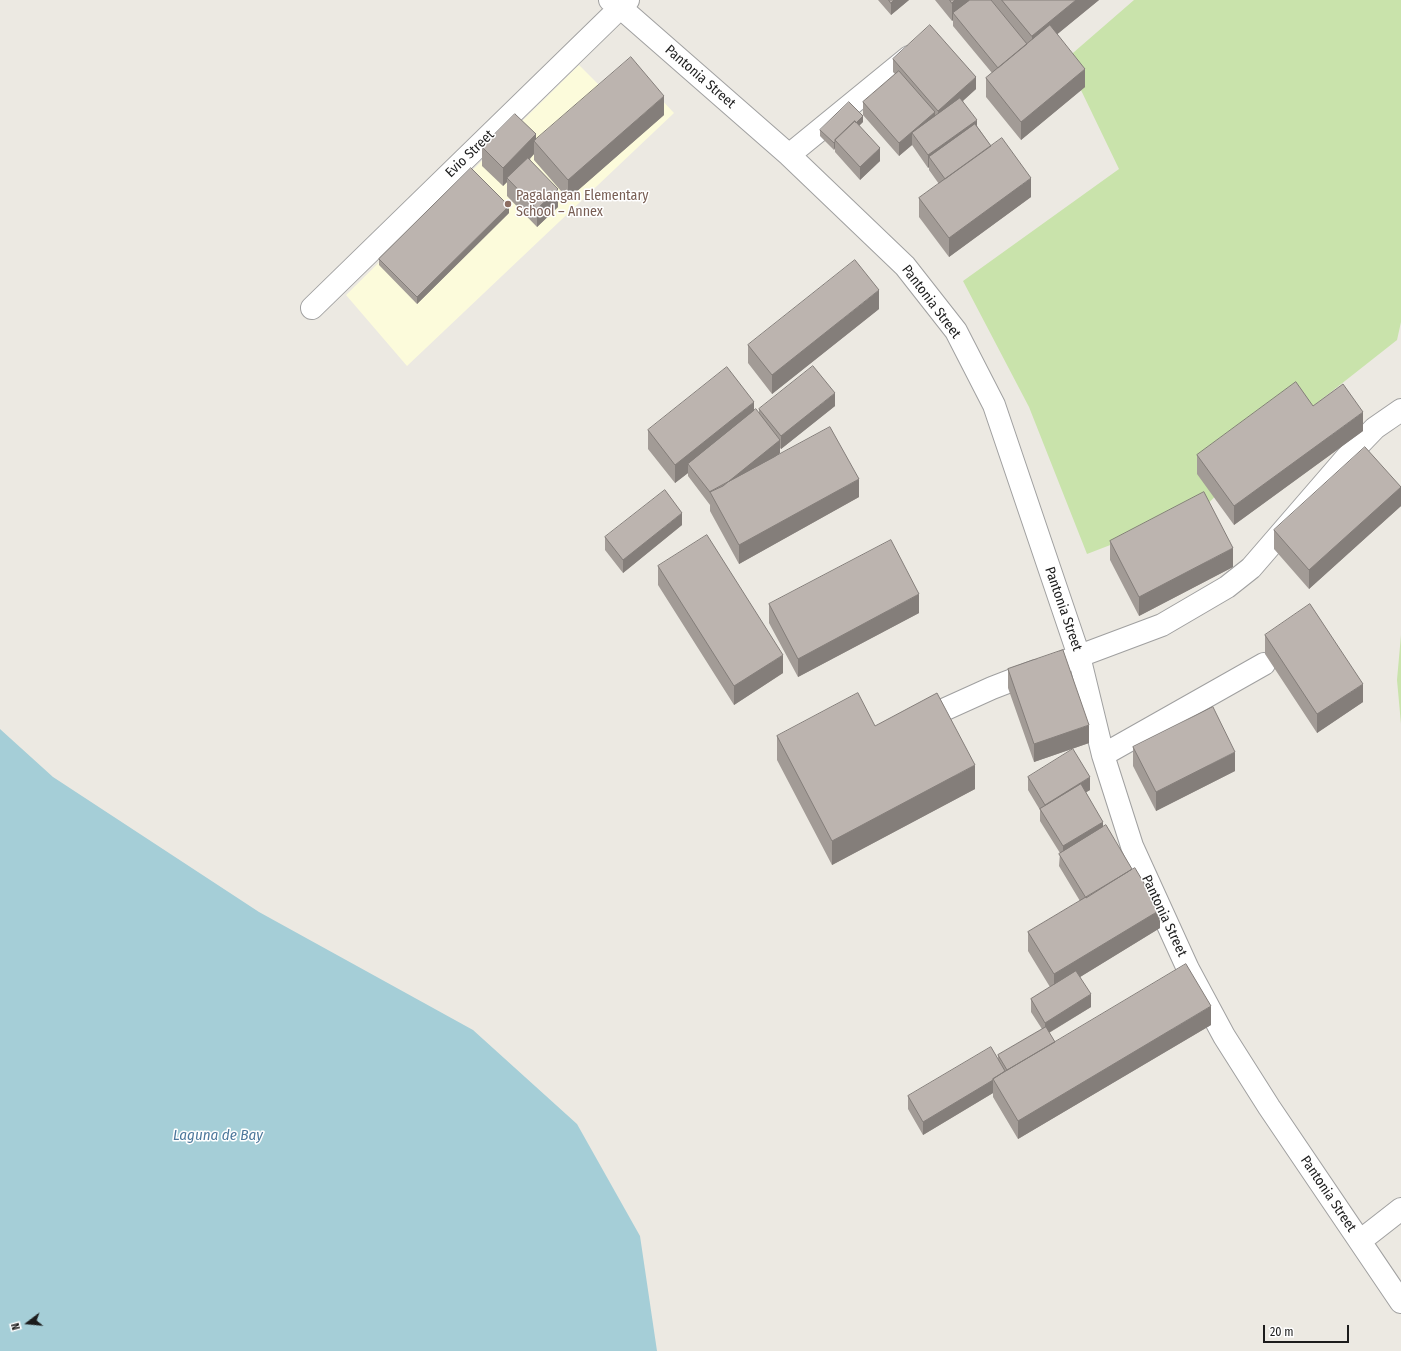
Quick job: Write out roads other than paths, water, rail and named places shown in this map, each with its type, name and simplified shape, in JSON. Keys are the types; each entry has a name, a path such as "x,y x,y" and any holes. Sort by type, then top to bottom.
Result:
{"street":[{"name":"Pantonia Street","path":"620,2 789,155 905,266 956,331 994,405 1079,656 1103,755 1132,846 1188,969 1224,1036 1269,1108 1401,1302"},
{"name":"Evio Street","path":"312,308 620,2"},
{"path":"789,155 909,56"},
{"path":"898,731 992,688 1162,625 1227,587 1256,563 1346,458 1375,428 1401,410"},
{"path":"1103,755 1264,664"},
{"path":"1360,1241 1401,1209"}],"water":[{"name":"Laguna de Bay","path":"0,729 53,777 259,912 473,1030 577,1124 640,1236 657,1351 0,1351"}],"place":[{"name":"Pagalangan Elementary School – Annex","path":"508,204"}]}
